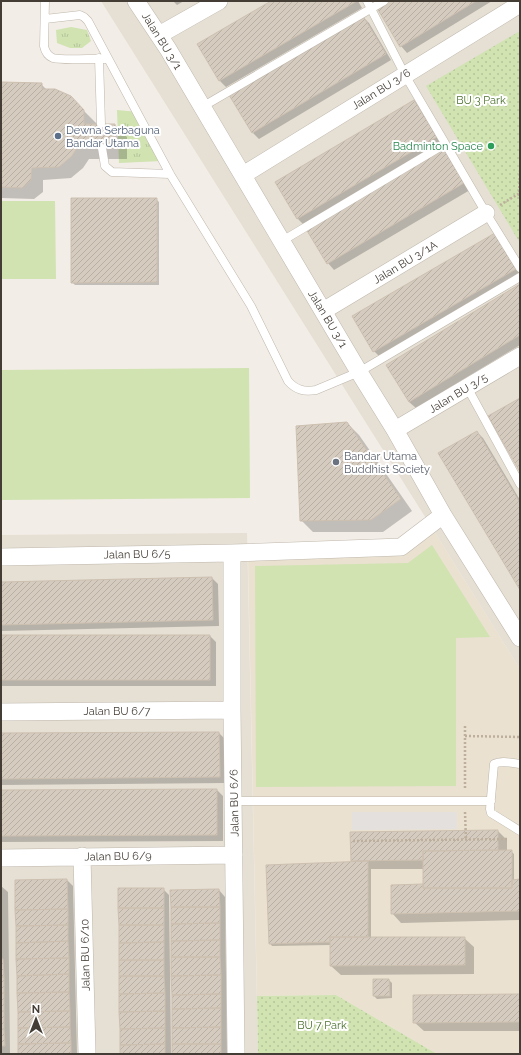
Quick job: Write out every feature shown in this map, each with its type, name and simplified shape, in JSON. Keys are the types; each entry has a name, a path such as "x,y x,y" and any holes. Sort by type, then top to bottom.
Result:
{"street":[{"name":"Jalan BU 3/1","path":"136,1 159,35 395,430 444,515 520,638"},
{"path":"159,35 219,1"},
{"name":"Jalan BU 3/6","path":"243,175 520,4"},
{"name":"Jalan BU 3/1A","path":"323,311 486,213"},
{"name":"Jalan BU 3/5","path":"395,430 520,356"},
{"name":"Jalan BU 6/5","path":"1,557 273,552 401,547 444,515"},
{"name":"Jalan BU 6/6","path":"232,553 232,710 236,1054"},
{"name":"Jalan BU 6/7","path":"1,712 232,710"},
{"name":"Jalan BU 6/9","path":"1,858 234,855"},
{"name":"Jalan BU 6/10","path":"82,856 87,1054"}],"lane":[{"path":"45,1 44,46 48,55 57,59 103,59"},
{"path":"367,1 405,75 520,268"},
{"path":"202,108 384,1"},
{"path":"45,19 80,15 88,21 103,59 170,174 251,306 288,381 293,387 308,392 359,372 520,277"},
{"path":"102,124 103,59"},
{"path":"282,241 445,144"},
{"path":"102,148 105,166 112,172 170,174"},
{"path":"467,387 520,484"},
{"path":"520,764 502,762 496,762 494,764 491,801 491,813 520,831"},
{"path":"234,802 491,801"}],"path":[{"path":"486,213 520,194 520,170"},
{"path":"465,726 465,736 520,737"},
{"path":"353,841 512,839"}],"shaded area":[{"path":"101,1 520,1 520,669 434,531"},
{"path":"434,531 520,669 520,1054 437,1054 336,995 257,996 248,559 403,554"},
{"path":"247,533 258,1054 1,1054 1,535"},
{"path":"352,812 457,812 457,829 352,830"}],"green space":[{"path":"71,27 87,30 91,41 82,48 70,48 57,43 56,30"},
{"name":"BU 3 Park","path":"520,31 520,243 426,86"},
{"path":"117,110 139,112 162,161 119,163"},
{"path":"1,201 55,201 56,279 1,279"},
{"path":"249,368 250,498 1,500 1,370"},
{"path":"432,545 490,637 456,638 456,786 256,787 255,566 408,563"},
{"name":"BU 7 Park","path":"336,995 437,1054 258,1054 257,996"}],"building":[{"path":"271,1 357,1 219,81 197,44"},
{"path":"388,1 476,1 400,47 377,8"},
{"path":"363,16 386,54 252,133 229,95"},
{"name":"Dewna Serbaguna Bandar Utama","path":"1,82 42,83 42,89 55,89 71,96 84,110 84,124 115,124 115,148 77,148 72,156 59,167 32,168 31,180 22,188 1,187"},
{"path":"414,100 437,137 297,219 275,182"},
{"path":"443,148 464,183 327,264 306,229"},
{"path":"71,198 157,198 157,282 71,283"},
{"path":"495,233 516,269 373,352 352,316"},
{"path":"520,284 520,335 409,402 386,365"},
{"path":"520,398 520,472 488,416"},
{"name":"Bandar Utama Buddhist Society","path":"347,422 401,499 371,520 300,521 296,426"},
{"path":"477,431 520,503 520,590 438,453"},
{"path":"212,577 213,620 1,625 1,582"},
{"path":"1,635 210,635 210,680 1,680"},
{"path":"219,732 220,777 1,779 1,733"},
{"path":"217,789 217,835 1,836 1,790"},
{"path":"498,830 498,850 423,851 423,860 351,861 350,832"},
{"path":"512,850 512,888 423,888 423,851"},
{"path":"368,861 368,937 330,937 330,942 269,944 266,865"},
{"path":"67,879 68,909 15,910 15,880"},
{"path":"520,879 520,911 391,914 391,885 423,884 423,888 512,888 512,880"},
{"path":"118,888 164,888 164,908 118,908"},
{"path":"219,889 220,907 171,907 170,890"},
{"path":"171,907 220,907 220,923 171,924"},
{"path":"118,908 164,908 164,925 119,925"},
{"path":"68,909 68,925 16,926 15,910"},
{"path":"220,923 220,940 171,941 171,924"},
{"path":"68,925 68,941 16,943 16,926"},
{"path":"119,925 164,925 164,942 119,943"},
{"path":"330,937 465,937 465,965 330,966"},
{"path":"220,940 220,957 171,957 171,941"},
{"path":"68,941 69,958 16,959 16,943"},
{"path":"164,942 164,960 119,960 119,943"},
{"path":"171,957 220,957 221,975 171,976"},
{"path":"69,958 69,974 17,976 16,959"},
{"path":"1,959 3,959 4,977 1,977"},
{"path":"119,960 164,960 164,976 119,976"},
{"path":"69,974 69,992 17,993 17,976"},
{"path":"221,975 221,994 172,995 171,976"},
{"path":"119,976 164,976 165,993 119,994"},
{"path":"1,977 4,977 4,993 1,993"},
{"path":"373,979 389,979 390,996 373,996"},
{"path":"69,992 70,1011 18,1012 17,993"},
{"path":"1,993 4,993 4,1011 1,1011"},
{"path":"165,993 165,1011 119,1012 119,994"},
{"path":"221,994 221,1008 172,1009 172,995"},
{"path":"520,994 520,1022 413,1023 413,995"},
{"path":"221,1008 221,1027 172,1028 172,1009"},
{"path":"1,1011 4,1011 4,1029 1,1029"},
{"path":"70,1011 70,1027 18,1028 18,1012"},
{"path":"165,1011 165,1028 120,1029 119,1012"},
{"path":"70,1027 71,1043 18,1044 18,1028"},
{"path":"221,1027 221,1044 172,1044 172,1028"},
{"path":"165,1028 165,1044 120,1045 120,1029"},
{"path":"1,1029 4,1029 5,1046 1,1046"},
{"path":"71,1043 71,1054 18,1054 18,1044"},
{"path":"165,1044 165,1054 120,1054 120,1045"},
{"path":"172,1044 221,1044 221,1054 172,1054"}],"place":[{"name":"Dewna Serbaguna Bandar Utama","path":"58,136"},
{"name":"Badminton Space","path":"491,146"},
{"name":"Bandar Utama Buddhist Society","path":"336,462"}]}
